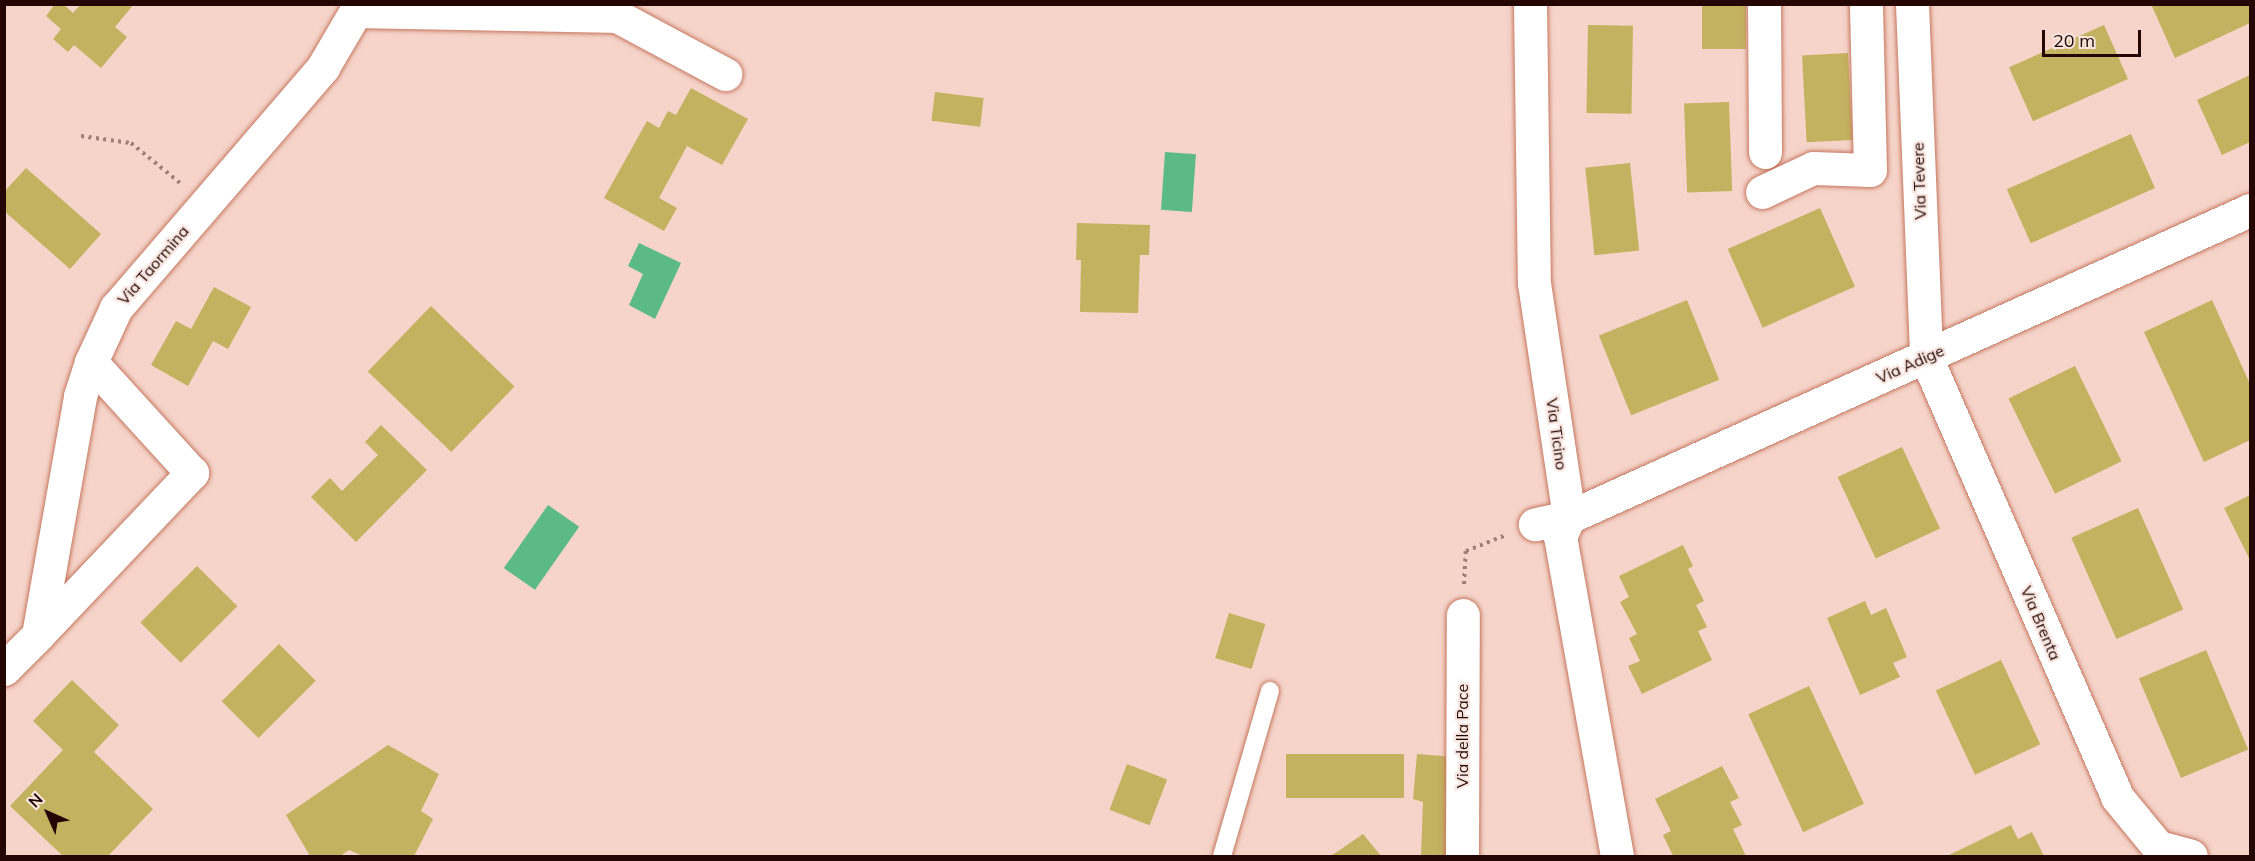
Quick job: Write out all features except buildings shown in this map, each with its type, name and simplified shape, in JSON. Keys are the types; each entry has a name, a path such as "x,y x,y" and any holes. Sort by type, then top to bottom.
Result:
{"street":[{"name":"Via Ticino","path":"1530,4 1534,283 1569,517 1560,537 1617,856"},
{"path":"1764,4 1765,152"},
{"path":"1762,192 1813,168 1870,170 1866,4"},
{"name":"Via Tevere","path":"1912,4 1926,357"},
{"path":"358,8 617,16 725,74"},
{"name":"Via Taormina","path":"38,635 80,396 91,362 116,308 323,67 358,8"},
{"name":"Via Adige","path":"1535,524 1569,517 1926,357 2248,218"},
{"name":"Via Brenta","path":"1926,357 2117,797 2158,847 2192,856"},
{"path":"4,669 192,473 91,362"},
{"name":"Via della Pace","path":"1462,856 1463,615"}],"lane":[{"path":"1222,856 1270,691"}],"path":[{"path":"81,136 131,143 206,204"},
{"path":"1463,615 1466,551 1535,524"}],"shaded area":[{"path":"1165,152 1196,154 1192,212 1161,210"},
{"path":"639,243 681,263 655,319 629,305 643,274 628,266"},
{"path":"548,505 579,527 535,590 504,568"}]}
